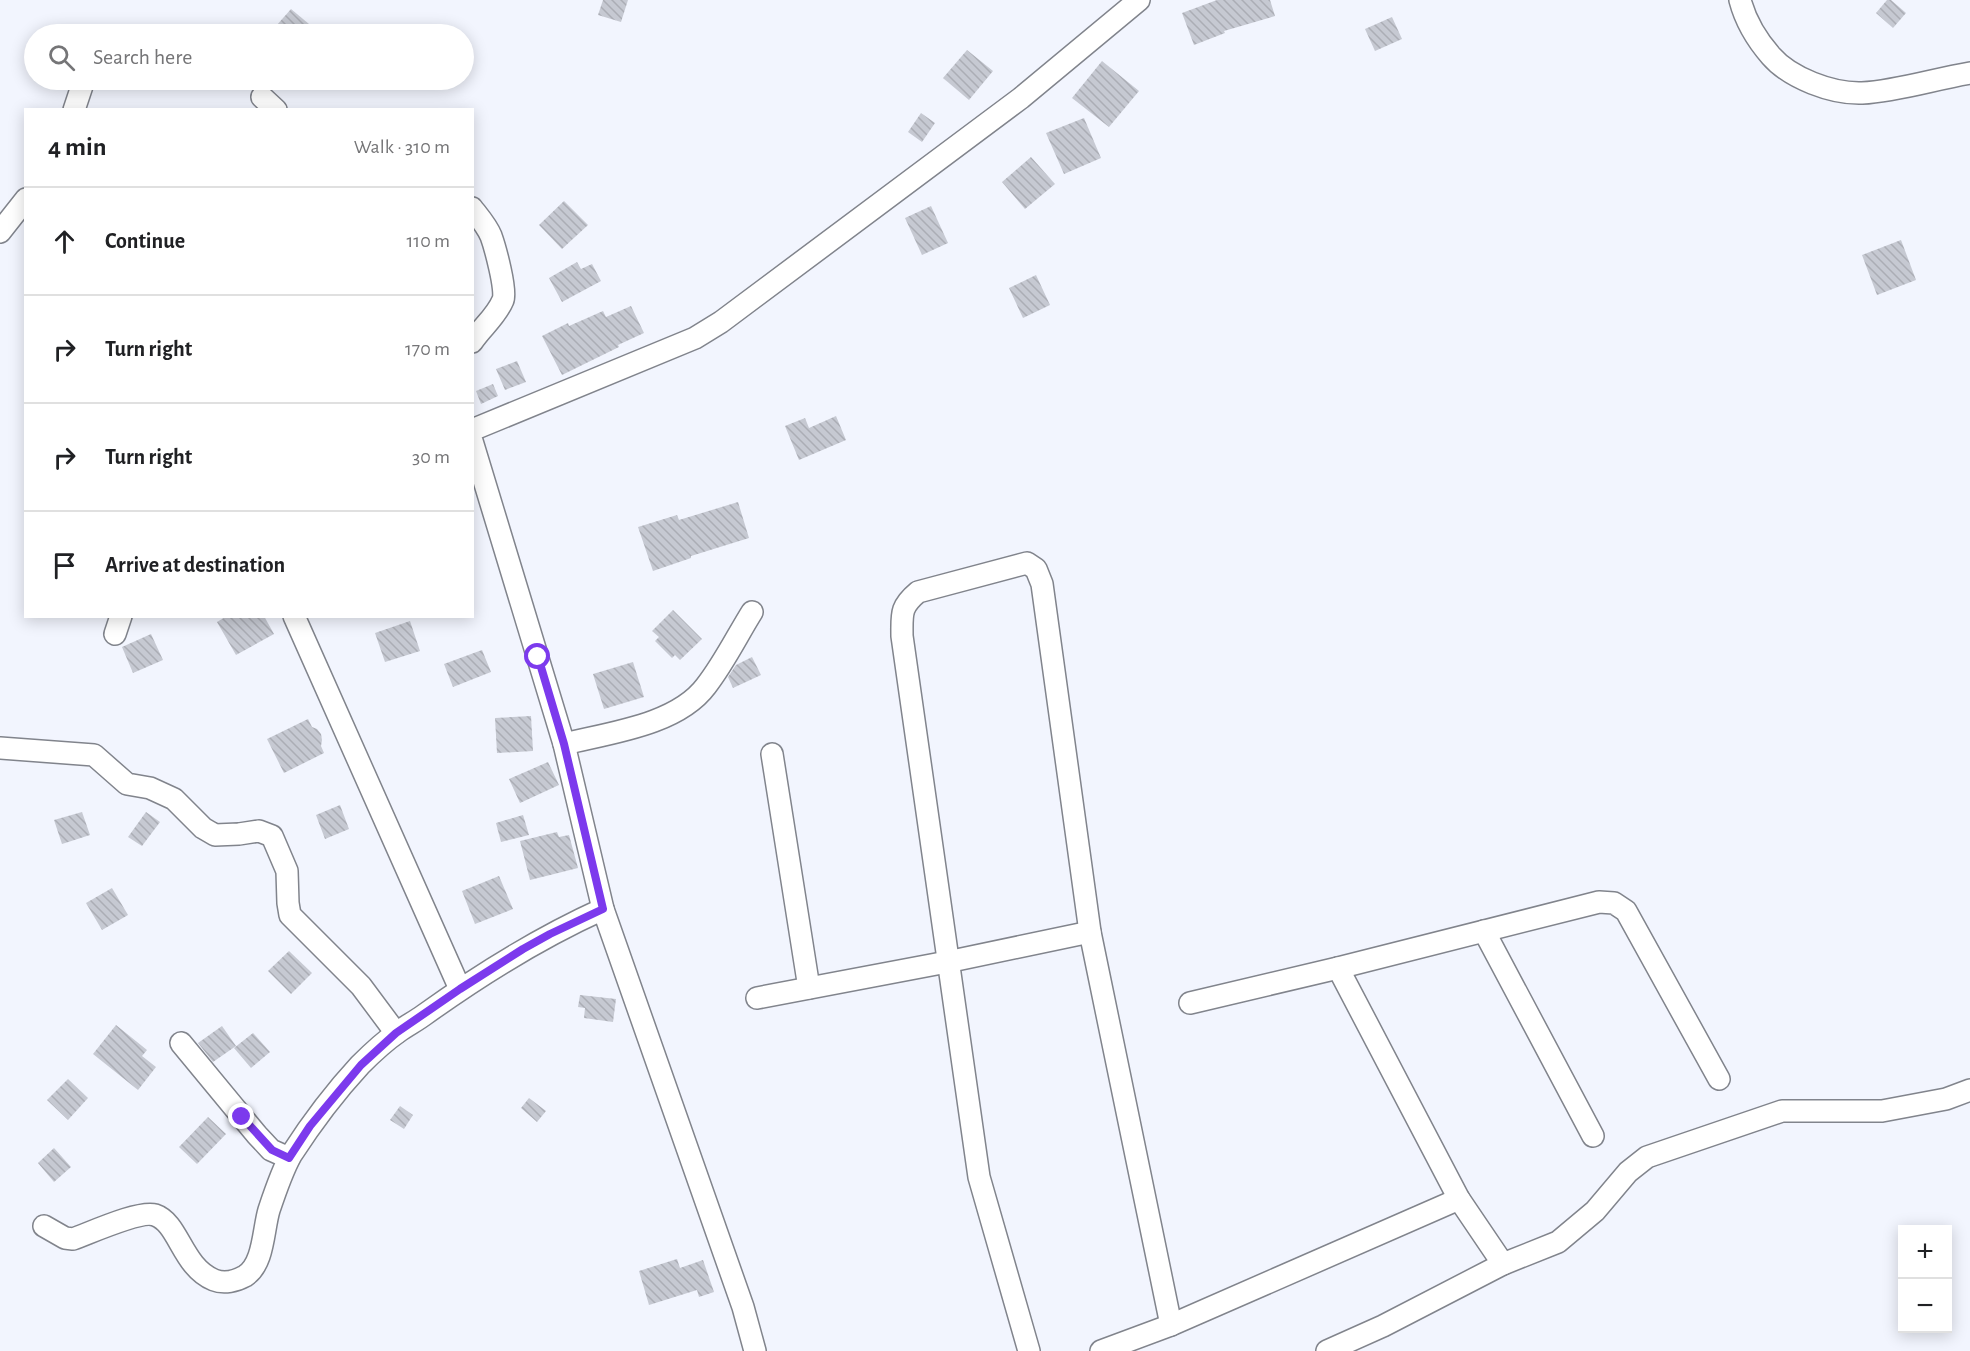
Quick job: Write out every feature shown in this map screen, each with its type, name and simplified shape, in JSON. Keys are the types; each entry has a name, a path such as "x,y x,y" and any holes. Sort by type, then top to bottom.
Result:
{"street":[{"path":"474,429 695,338 721,322 1021,98 1139,0"},
{"path":"1740,0 1744,13 1772,56 1800,78 1831,89 1860,93 1970,73"},
{"path":"75,108 81,90"},
{"path":"0,232 24,202"},
{"path":"474,211 490,234 498,259 504,297 493,318 474,339"},
{"path":"474,448 564,744 603,909 743,1308 755,1351"},
{"path":"1029,1351 979,1177 902,636 902,611 907,601 918,592 1027,563 1036,569 1042,584 1090,932 1171,1325"},
{"path":"564,744 656,721 692,702 706,687 752,612"},
{"path":"295,618 460,989"},
{"path":"0,748 94,755 127,784 150,788 174,799 203,828 215,835 259,831 272,836 287,871 290,915 361,986 396,1033"},
{"path":"772,754 809,988"},
{"path":"1190,1003 1599,902 1614,903 1626,911 1719,1079"},
{"path":"44,1226 65,1238 73,1239 135,1217 146,1214 154,1215 163,1219 170,1227 197,1270 218,1281 229,1282 245,1276 254,1266 259,1255 271,1205 289,1158 310,1126 361,1065 396,1033 460,989 550,934 603,909"},
{"path":"1484,931 1593,1136"},
{"path":"757,998 948,963 1090,932"},
{"path":"1338,968 1459,1199 1503,1264"},
{"path":"181,1043 257,1135 272,1150 289,1158"},
{"path":"1327,1351 1383,1326 1503,1264 1558,1242 1595,1211 1628,1172 1647,1157 1782,1111 1882,1111 1946,1099 1970,1090"},
{"path":"1101,1351 1171,1325 1459,1199"}],"building":[{"path":"603,0 628,0 621,22 598,15"},
{"path":"1217,0 1270,0 1275,16 1224,31 1225,33 1194,45 1182,13"},
{"path":"1887,0 1891,0 1906,13 1893,28 1876,13"},
{"path":"291,9 309,24 278,24"},
{"path":"1392,17 1402,39 1375,51 1365,29"},
{"path":"967,50 993,71 969,100 943,78"},
{"path":"1102,61 1139,91 1109,127 1072,98"},
{"path":"921,113 935,123 922,142 908,132"},
{"path":"1084,118 1101,158 1064,174 1046,133"},
{"path":"1031,157 1055,184 1025,209 1002,182"},
{"path":"564,201 588,225 562,249 539,225"},
{"path":"931,206 948,243 922,255 905,218"},
{"path":"1901,240 1916,280 1877,295 1862,255"},
{"path":"577,262 581,269 592,264 601,281 562,302 549,278"},
{"path":"1036,275 1050,305 1023,318 1009,288"},
{"path":"631,306 644,333 562,375 542,336 568,323 569,326 603,311 606,317"},
{"path":"517,361 526,382 505,390 496,369"},
{"path":"493,384 498,396 481,404 476,391"},
{"path":"836,416 846,440 799,460 785,426 805,418 809,428"},
{"path":"738,502 749,538 691,556 691,558 653,571 638,527 677,515 679,520"},
{"path":"673,610 702,639 680,660 675,655 672,658 655,641 659,637 652,631"},
{"path":"224,618 265,618 274,634 236,655 217,622"},
{"path":"410,621 420,651 385,662 375,633"},
{"path":"151,634 163,660 133,673 122,647"},
{"path":"482,650 491,672 453,687 444,664"},
{"path":"752,657 761,675 733,688 728,677 736,665"},
{"path":"633,662 644,697 604,709 593,674"},
{"path":"531,716 533,751 497,753 495,718"},
{"path":"308,719 312,727 321,734 321,746 324,753 284,773 267,739"},
{"path":"548,762 559,785 520,803 509,779"},
{"path":"340,805 349,829 325,839 316,815"},
{"path":"82,812 90,835 62,844 54,820"},
{"path":"146,812 160,822 142,846 128,837"},
{"path":"523,815 529,835 501,842 496,823"},
{"path":"557,832 559,837 569,835 578,868 530,880 520,841"},
{"path":"499,876 513,909 475,924 462,891"},
{"path":"112,888 128,915 102,930 86,903"},
{"path":"289,951 312,973 291,994 268,971"},
{"path":"580,995 616,999 613,1022 584,1018 585,1008 578,1007"},
{"path":"116,1025 147,1050 142,1056 156,1067 138,1090 93,1054"},
{"path":"222,1026 236,1046 213,1062 198,1043"},
{"path":"253,1033 270,1052 251,1068 234,1048"},
{"path":"68,1079 88,1098 68,1120 47,1100"},
{"path":"529,1098 546,1111 537,1122 521,1108"},
{"path":"400,1106 413,1115 404,1129 390,1120"},
{"path":"208,1117 226,1134 197,1164 179,1147"},
{"path":"54,1148 71,1167 54,1182 38,1163"},
{"path":"677,1259 680,1268 703,1260 714,1292 699,1297 697,1290 649,1305 639,1271"}],"route":[{"path":"242,1117 272,1150 289,1158 310,1126 361,1065 396,1033 523,949 603,909 564,744 538,657"}]}
